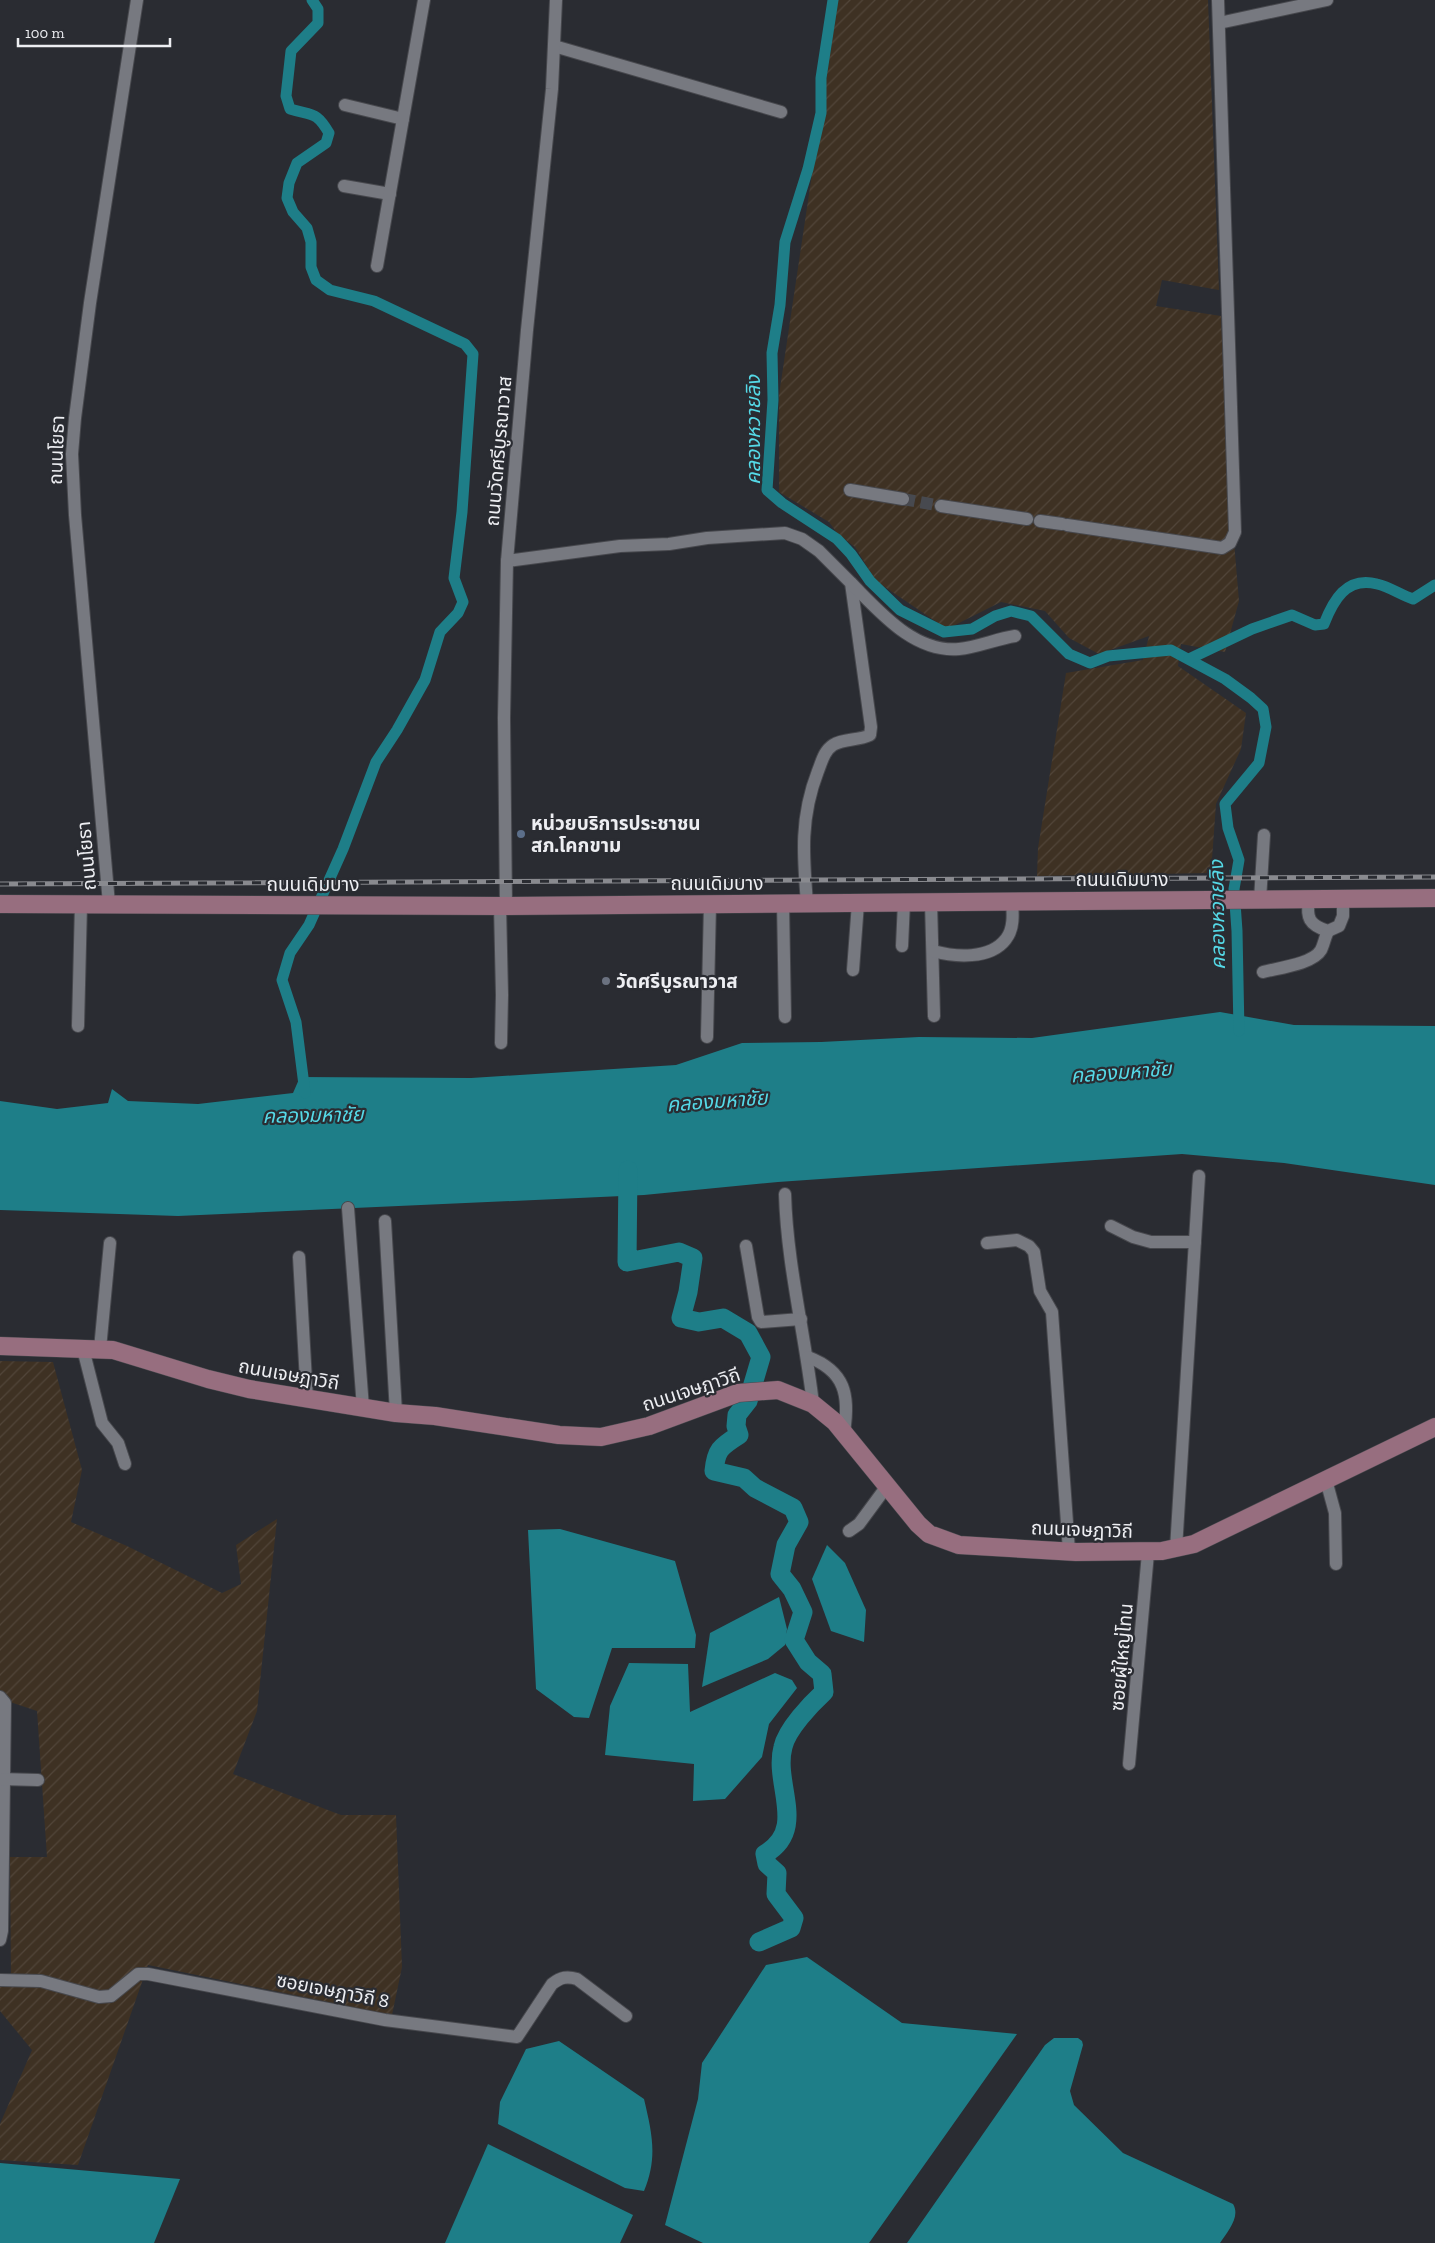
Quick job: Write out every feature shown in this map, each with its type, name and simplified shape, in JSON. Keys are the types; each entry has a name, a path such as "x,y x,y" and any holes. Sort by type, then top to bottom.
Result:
{"street":[{"name":"ถนนโยธา","path":"109,904 75,515 72,454 90,303 137,0"},
{"path":"377,266 424,0"},
{"name":"ถนนวัดศรีบูรณาวาส","path":"501,1043 507,560 527,330 552,89 556,0"},
{"path":"1040,521 1222,548 1230,543 1236,532 1218,0"},
{"path":"1219,23 1272,6 1327,0"},
{"path":"554,46 781,112"},
{"path":"345,105 403,119"},
{"path":"344,186 390,194"},
{"path":"850,490 903,499"},
{"path":"941,506 1027,519"},
{"path":"507,560 620,546 669,544 707,538 785,533 802,539 819,551 896,627 916,640 937,647 959,649 1015,636"},
{"path":"807,903 803,858 804,830 807,804 812,788 826,752 834,744 845,740 863,739 870,736 871,727 852,583"},
{"path":"1252,899 1264,835"},
{"name":"ถนนเดิมบาง","path":"0,904 503,906 1435,898"},
{"path":"1263,972 1308,960 1316,955 1321,950 1328,931 1339,926 1343,916 1343,899"},
{"path":"1309,900 1307,913 1311,922 1328,931"},
{"path":"932,951 948,955 979,954 1006,940 1011,930 1012,901"},
{"path":"902,946 904,902"},
{"path":"931,902 934,1016"},
{"path":"783,903 785,1017"},
{"path":"853,970 858,903"},
{"path":"78,1026 81,904"},
{"path":"707,1037 710,904"},
{"path":"1176,1549 1199,1176"},
{"path":"785,1194 789,1247 808,1357 813,1404"},
{"path":"348,1208 363,1408"},
{"path":"385,1221 396,1413"},
{"path":"1111,1226 1133,1237 1151,1242 1195,1242"},
{"path":"986,1243 1017,1240 1029,1246 1034,1252 1040,1290 1052,1312 1069,1551"},
{"path":"110,1243 91,1349 102,1423 118,1443 125,1464"},
{"path":"746,1246 758,1317 761,1322 801,1320"},
{"path":"299,1257 307,1399"},
{"name":"ถนนเจษฎาวิถี","path":"0,1346 91,1349 126,1353 222,1384 396,1413 435,1416 559,1435 600,1437 649,1426 744,1392 767,1390 791,1394 813,1404 835,1422 918,1524 929,1534 959,1545 1148,1553 1176,1549 1194,1544 1435,1428"},
{"path":"808,1357 823,1363 834,1372 843,1386 847,1412 844,1432"},
{"path":"1326,1480 1335,1513 1336,1564"},
{"path":"849,1531 862,1519 888,1486"},
{"name":"ซอยผู้ใหญ่โทน","path":"1129,1764 1148,1553"},
{"path":"0,1697 5,1703 2,1779 4,1820 2,1931 0,1940"},
{"path":"2,1779 38,1780"},
{"name":"ซอยเจษฎาวิถี 8","path":"0,1980 41,1980 99,1997 111,1996 138,1974 148,1974 385,2020 517,2037 552,1984 560,1978 569,1977 577,1979 626,2016"}],"shaded area":[{"path":"838,0 1208,0 1219,290 1162,280 1156,306 1221,316 1227,459 1239,601 1225,652 1181,644 1178,666 1246,713 1241,749 1216,804 1211,873 1037,876 1038,848 1066,673 1143,660 1149,636 1099,654 1069,638 1045,611 1001,602 947,629 876,581 855,547 837,533 829,522 779,492 779,395"},
{"path":"0,1361 53,1362 82,1470 71,1522 127,1546 222,1593 241,1584 236,1545 277,1519 257,1711 233,1774 341,1815 396,1815 402,1967 392,2015 148,1965 78,2165 0,2160 0,2124 32,2050 0,2011 0,1981 11,1980 10,1857 47,1857 37,1711 10,1702 0,1701"}],"water":[{"name":"คลองมหาชัย","path":"1220,1012 1294,1025 1435,1026 1435,1185 1284,1163 1182,1154 778,1182 644,1195 178,1216 0,1210 0,1101 57,1109 108,1103 112,1089 128,1101 198,1104 293,1093 300,1077 471,1078 676,1065 742,1043 821,1042 919,1037 1032,1038"},
{"path":"560,1529 675,1561 696,1635 695,1648 612,1648 589,1718 574,1717 536,1689 528,1530"},
{"path":"827,1545 845,1563 866,1610 864,1642 831,1631 812,1579"},
{"path":"779,1597 787,1629 785,1645 768,1659 702,1687 710,1633"},
{"path":"629,1663 688,1664 690,1712 775,1673 792,1680 797,1688 769,1724 762,1757 725,1799 693,1801 694,1764 605,1755 610,1706"},
{"path":"807,1957 902,2023 1017,2034 869,2243 703,2243 665,2225 698,2099 702,2063 766,1965"},
{"path":"1054,2038 1078,2038 1082,2041 1083,2045 1070,2091 1074,2105 1123,2153 1233,2204 1235,2209 1234,2219 1220,2243 907,2243 1045,2045"},
{"path":"559,2041 644,2099 651,2134 652,2156 644,2191 625,2188 498,2124 500,2102 526,2049"},
{"path":"488,2144 633,2215 620,2243 445,2243"},
{"path":"0,2163 180,2179 154,2243 0,2243"}],"waterway":[{"path":"305,1093 296,1022 282,980 290,953 309,925 343,849 376,762 397,730 425,680 440,632 458,613 463,602 454,578 462,512 473,354 465,344 374,301 330,290 316,280 311,267 311,242 307,228 293,212 287,198 289,183 297,163 326,143 329,133 321,121 313,115 290,109 286,96 291,51 318,23 318,9 312,0"},
{"name":"คลองหวายลิง","path":"833,0 821,78 821,113 808,169 785,242 780,305 772,353 773,400 767,490 782,503 837,539 851,554 870,581 900,610 944,632 972,629 995,616 1011,611 1031,616 1069,654 1090,663 1108,656 1171,650 1225,679 1263,709 1266,727 1259,763 1225,804 1228,828 1239,860 1234,889 1237,931 1239,1031"},
{"path":"1189,659 1252,629 1292,615 1315,625 1324,624 1342,592 1357,584 1366,582 1377,584 1413,599 1435,585"},
{"path":"628,1170 627,1262 679,1252 693,1258 688,1292 681,1318 699,1322 723,1318 748,1333 761,1357 748,1401 737,1415 736,1426 739,1435 720,1450 716,1458 714,1471 744,1478 755,1488 793,1508 799,1522 786,1545 780,1574 792,1589 803,1612 794,1640 808,1662 822,1674 824,1692 800,1717 785,1740 781,1761 787,1819 785,1832 778,1844 765,1854 767,1864 777,1873 776,1894 794,1918 791,1928 759,1942"}],"tunnel":[{"path":"903,499 941,506"}],"railway":[{"path":"0,884 1435,877"}],"place":[{"name":"หน่วยบริการประชาชน สภ.โคกขาม","path":"521,834"},
{"name":"วัดศรีบูรณาวาส","path":"606,981"}]}
